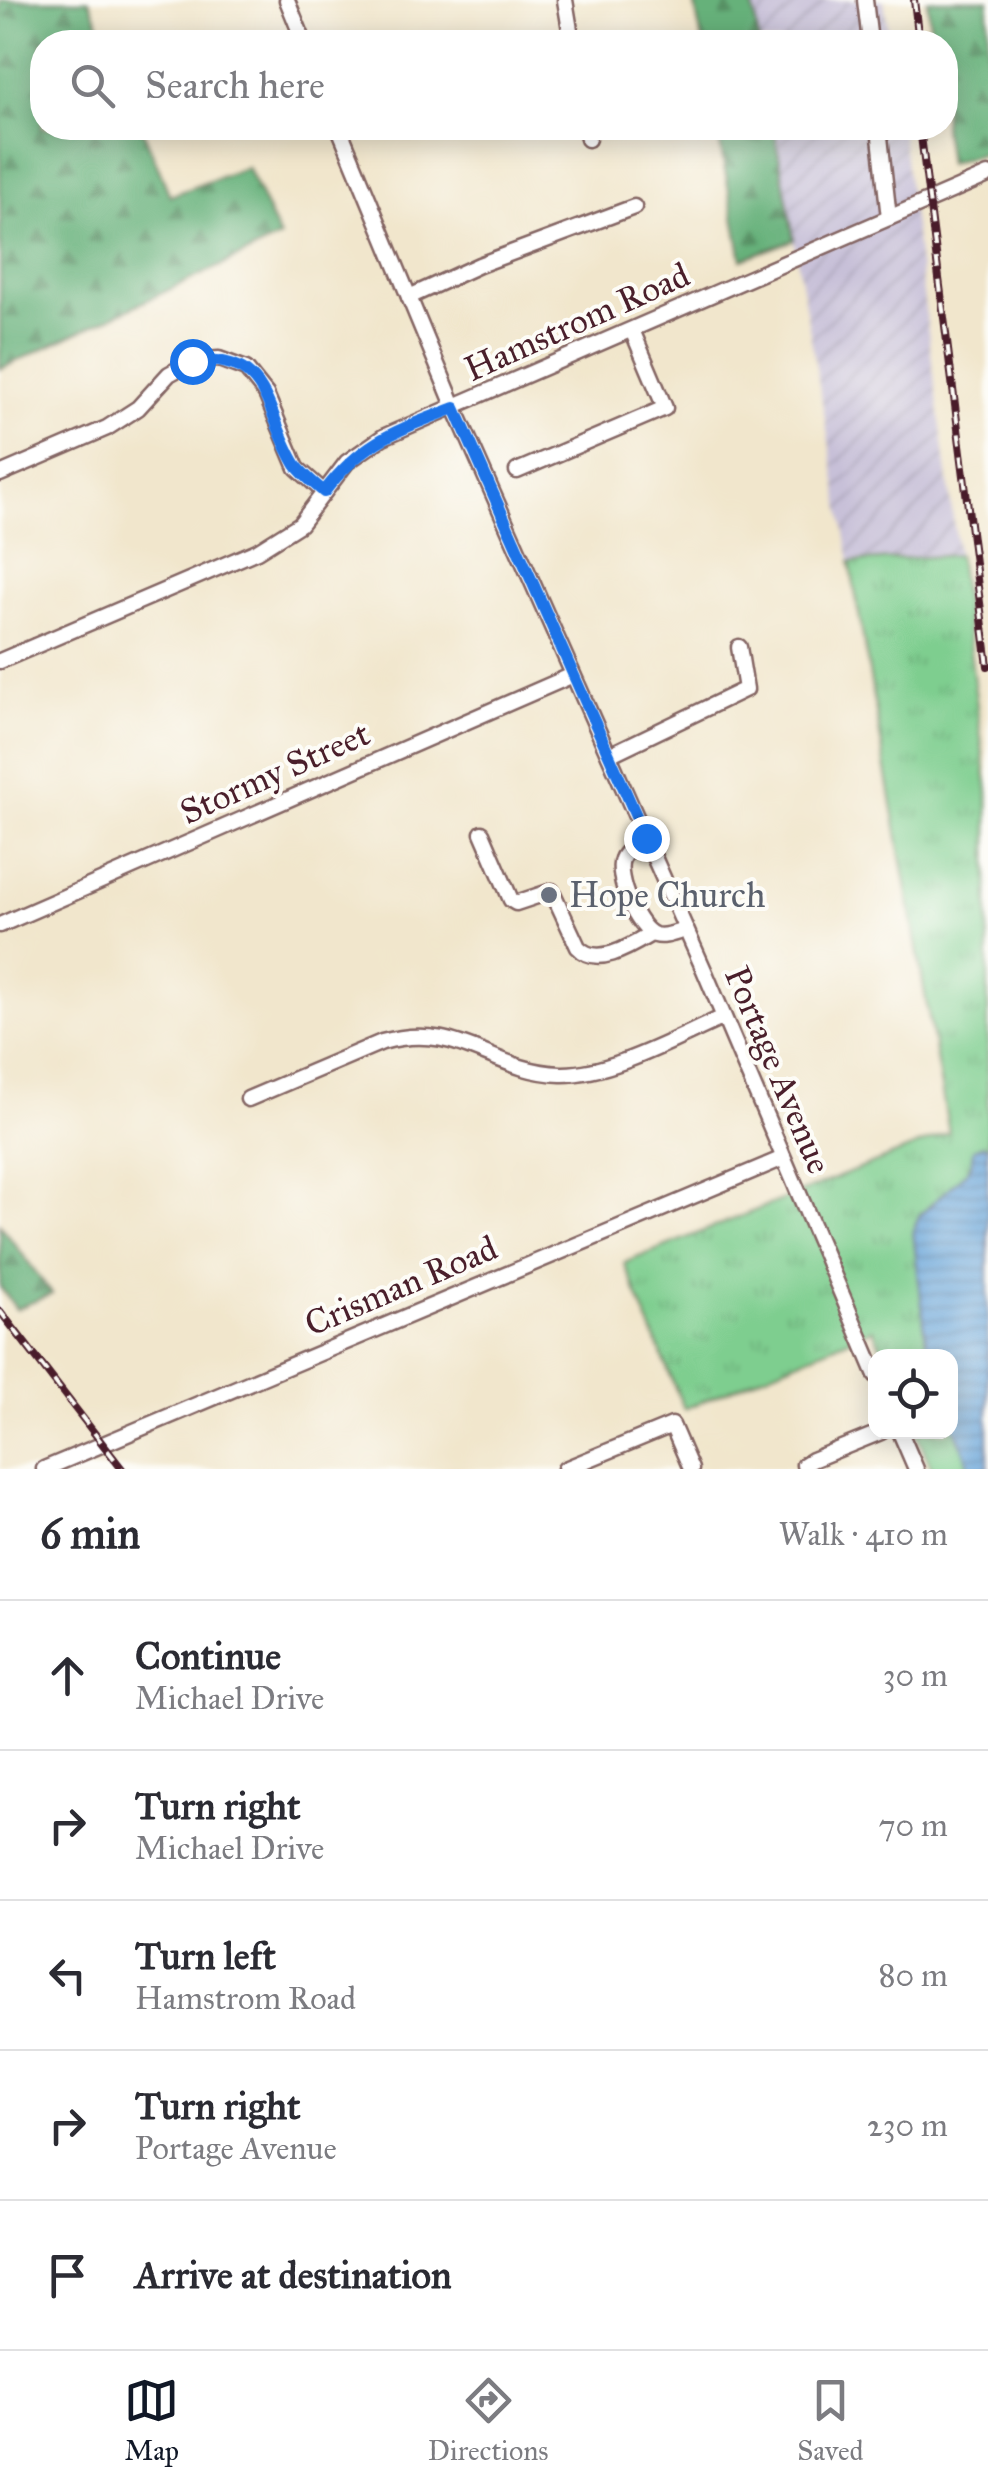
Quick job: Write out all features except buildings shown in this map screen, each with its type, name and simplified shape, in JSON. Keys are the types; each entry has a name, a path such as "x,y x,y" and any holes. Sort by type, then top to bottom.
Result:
{"street":[{"path":"286,0 299,30"},
{"path":"566,0 570,30"},
{"path":"865,0 869,30"},
{"name":"Portage Avenue","path":"344,140 455,408 646,838 868,1357"},
{"path":"880,140 889,218"},
{"name":"Hamstrom Road","path":"0,661 257,551 300,524 347,462 383,437 988,175"},
{"path":"409,297 478,265 634,207"},
{"path":"517,472 665,408 632,330"},
{"path":"0,474 107,428 138,408 169,374 192,361 218,358 246,369 266,394 297,468 324,492"},
{"path":"608,755 746,690 739,647"},
{"name":"Stormy Street","path":"0,926 573,675"},
{"path":"482,833 511,900 516,903 552,891 584,954 597,956 626,949 651,934"},
{"path":"646,838 625,854 620,874 639,922 651,934 660,936 686,930"},
{"path":"248,1099 382,1042 403,1037 446,1038 532,1069 563,1074 604,1066 722,1018"},
{"name":"Crisman Road","path":"44,1469 781,1158"},
{"path":"565,1469 672,1425 691,1469"},
{"path":"805,1469 804,1465 812,1460 868,1437"},
{"path":"903,1439 916,1469"}],"shaded area":[{"path":"752,0 884,0 888,30 757,30"},
{"path":"776,140 903,140 958,555 850,562"}],"green space":[{"path":"0,0 89,0 102,30 30,30 30,140 147,140 170,196 247,167 280,238 0,369"},
{"path":"694,0 752,0 757,30 700,30"},
{"path":"927,0 988,0 988,152 948,164 945,140 958,140 958,30 931,30"},
{"path":"719,140 776,140 794,240 742,259"},
{"path":"958,555 988,793 988,1147 983,1145 965,1173 919,1216 913,1231 927,1349 882,1349 873,1329 684,1409 624,1263 949,1133 850,562"},
{"path":"0,1224 52,1294 16,1309 0,1287"},
{"path":"958,1436 971,1469 932,1469 919,1439"}],"water":[{"path":"988,1147 988,1469 971,1469 958,1436 958,1349 927,1349 913,1231 919,1216 971,1165 973,1149"}],"railway":[{"path":"914,0 918,30"},
{"path":"922,140 988,666"},
{"path":"0,1311 122,1469"}],"place":[{"name":"Hope Church","path":"549,895"}],"route":[{"path":"192,361 218,358 246,369 266,394 297,468 324,492 347,462 383,437 455,408 646,838"}]}
